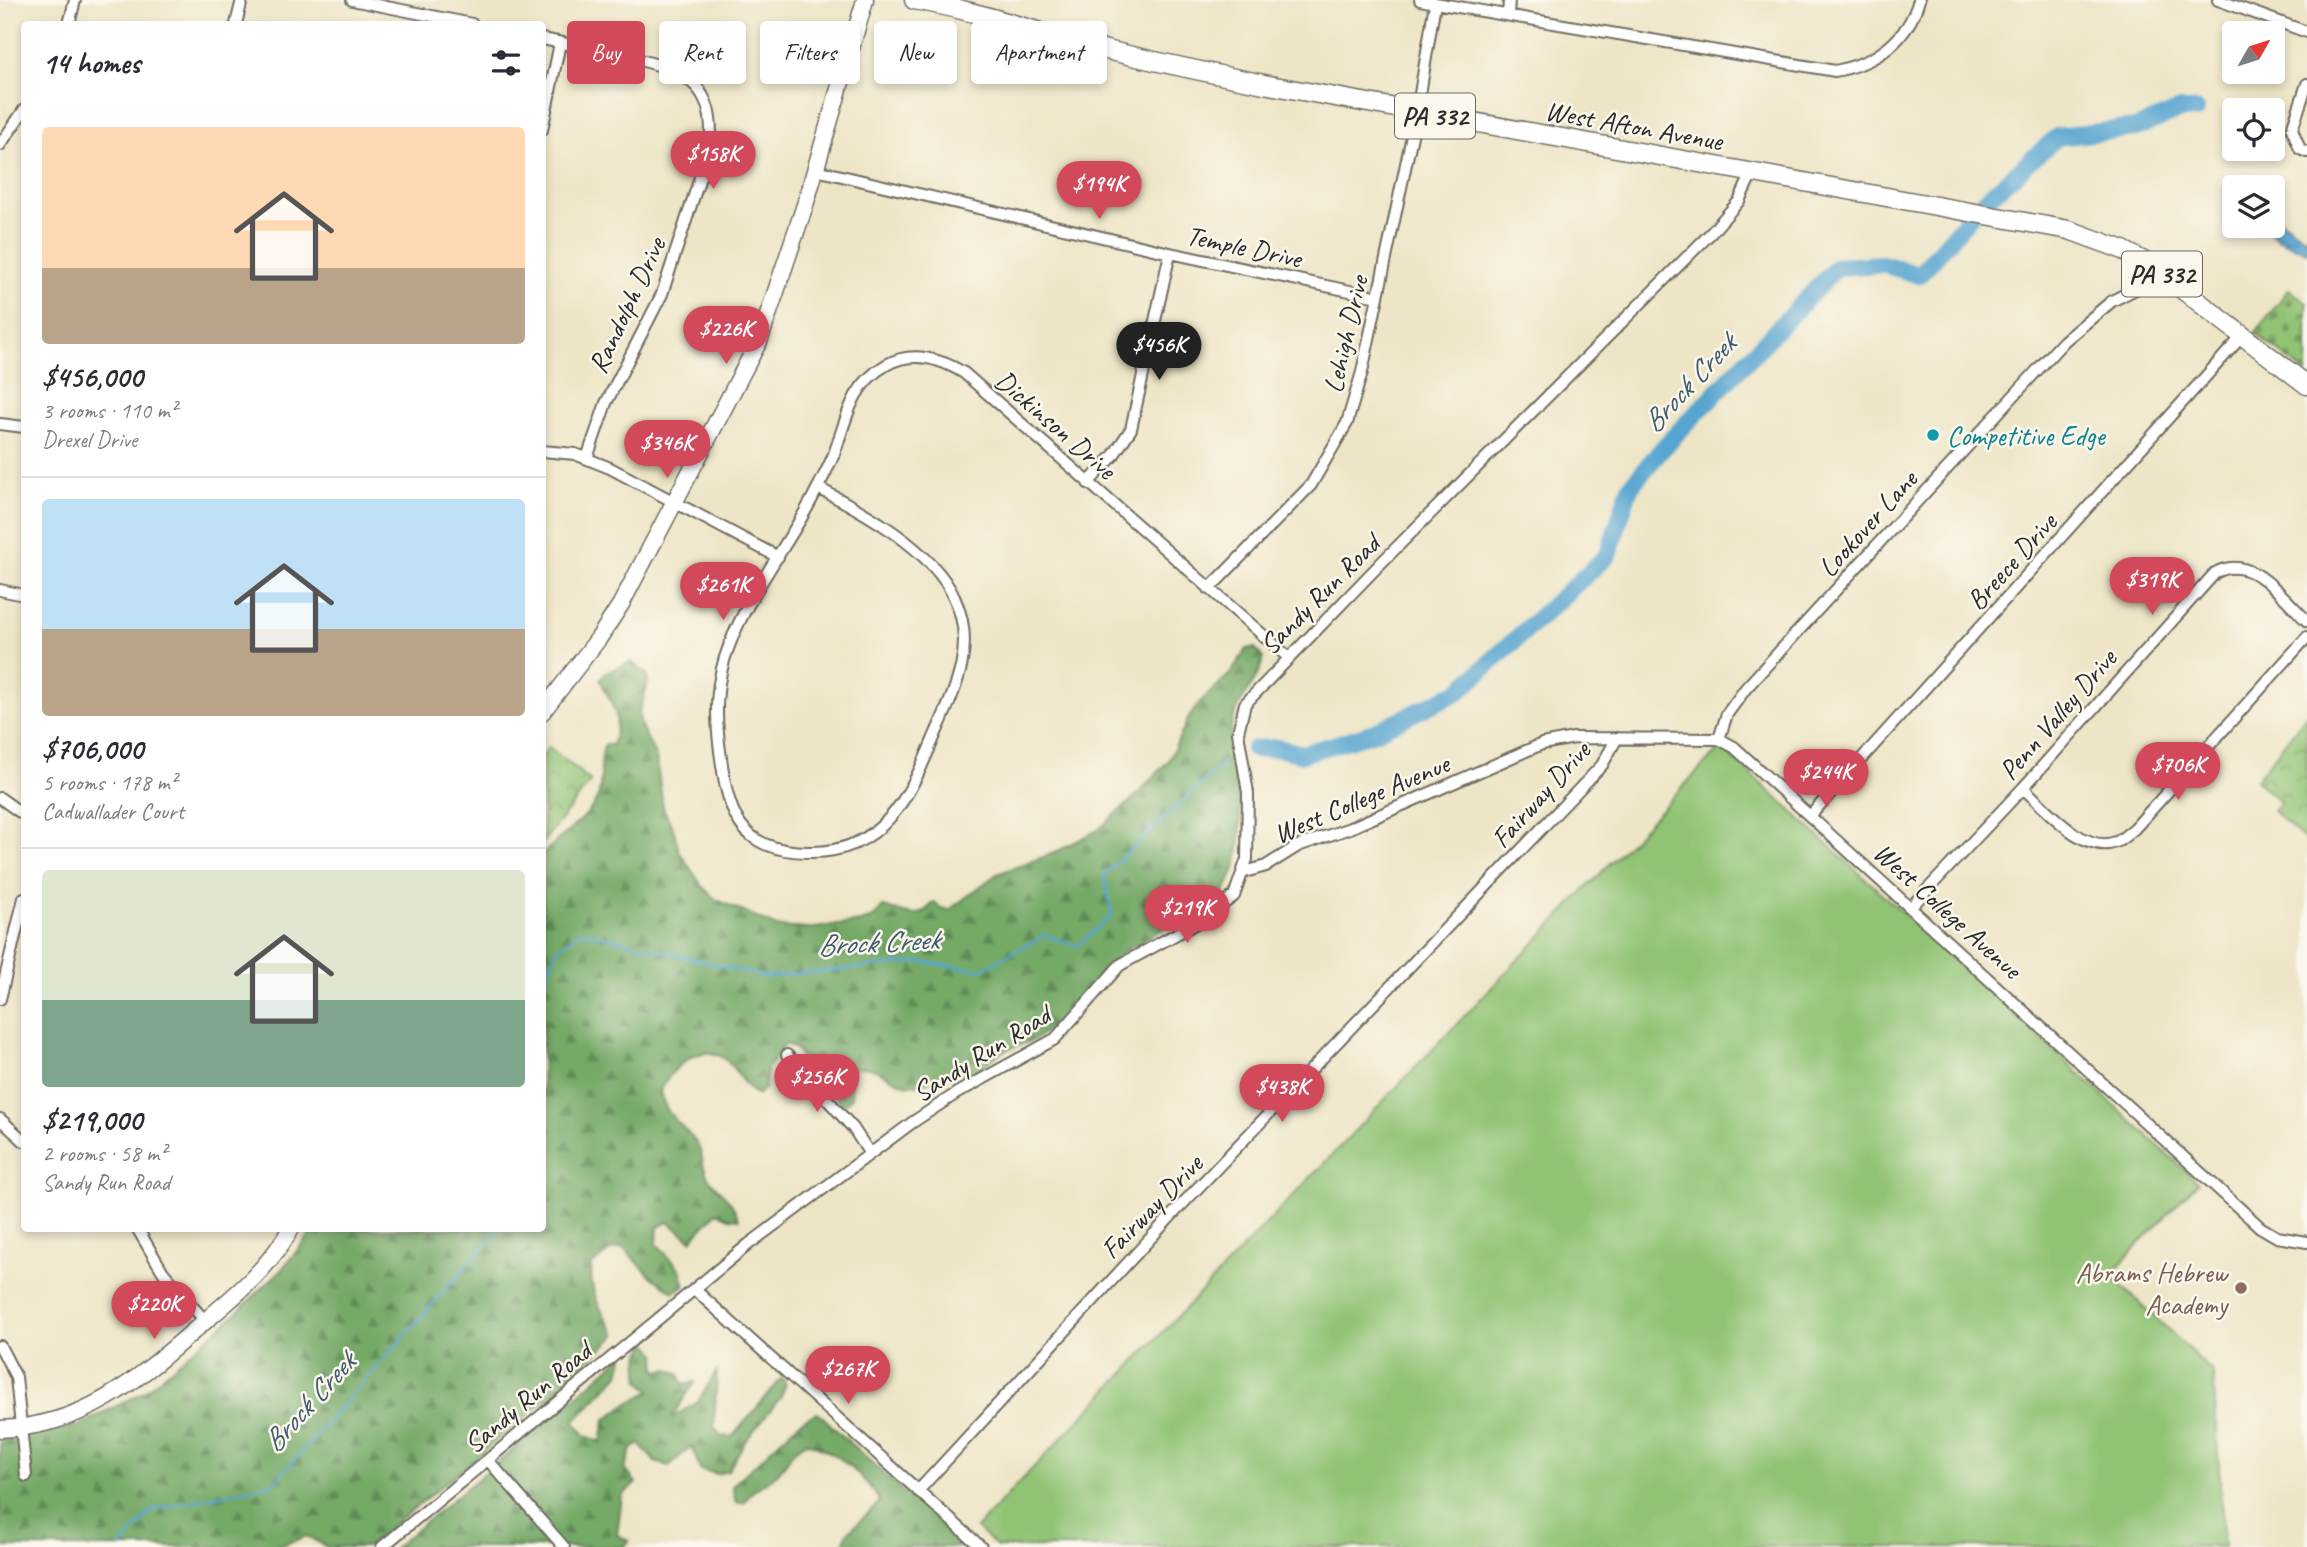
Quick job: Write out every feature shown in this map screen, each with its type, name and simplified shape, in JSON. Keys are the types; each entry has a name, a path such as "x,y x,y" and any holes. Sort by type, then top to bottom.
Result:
{"main road":[{"name":"West Afton Avenue","path":"914,0 1020,23 1075,42 1177,66 2069,230 2102,242 2163,275 2307,385"}],"street":[{"path":"70,21 75,0"},
{"path":"237,21 242,0"},
{"path":"352,0 458,21"},
{"path":"546,707 599,638 675,502 760,339 816,170 865,0"},
{"path":"1420,0 1835,71 1865,63 1887,50 1909,26 1919,0"},
{"path":"1508,15 1509,0"},
{"path":"2218,0 2307,32"},
{"name":"Lehigh Drive","path":"1209,589 1297,502 1329,458 1355,400 1417,112 1435,3"},
{"name":"Randolph Drive","path":"546,40 673,68 701,92 712,128 710,147 673,265 649,322 606,403 587,458"},
{"path":"546,111 560,43"},
{"path":"2307,84 2292,129 2300,149 2307,152"},
{"path":"0,145 21,114"},
{"name":"Temple Drive","path":"816,170 1170,253 1378,297"},
{"name":"Sandy Run Road","path":"382,1547 694,1289 870,1154 957,1093 1055,1039 1120,965 1214,911 1234,896 1245,872 1248,793 1239,743 1240,718 1249,699 1712,232 1739,201 1752,173"},
{"path":"1088,483 1113,456 1130,429 1170,253"},
{"name":"Lookover Lane","path":"1719,739 1727,714 1746,688 2064,341 2112,301 2163,275"},
{"name":"Breece Drive","path":"1810,816 2243,335"},
{"name":"Dickinson Drive","path":"818,488 883,524 935,571 953,594 965,638 965,656 955,689 905,802 876,831 848,846 830,850 781,850 755,839 734,816 725,787 716,719 722,665 738,625 818,488 833,456 844,416 854,395 867,380 887,365 912,357 939,360 964,373 1288,657"},
{"path":"0,424 21,427"},
{"path":"546,452 587,458 778,557"},
{"name":"Penn Valley Drive","path":"1912,907 2023,788 2215,573 2231,566 2252,571 2307,621"},
{"path":"0,590 21,594"},
{"path":"2023,788 2084,839 2100,845 2117,842 2134,829 2307,637"},
{"name":"West College Avenue","path":"1245,872 1266,866 1298,846 1350,828 1542,744 1574,738 1719,739 1734,747 1912,907 2260,1227 2277,1237 2307,1242"},
{"name":"Fairway Drive","path":"918,1491 1170,1217 1602,765 1617,738"},
{"path":"0,798 21,813"},
{"path":"0,999 21,911"},
{"path":"787,1055 853,1128 870,1154"},
{"path":"0,1118 21,1138"},
{"path":"139,1232 163,1272 205,1321"},
{"path":"0,1429 59,1420 117,1394 205,1321 262,1269 288,1232"},
{"path":"694,1289 981,1547"},
{"path":"0,1346 16,1377 26,1476"},
{"path":"488,1460 564,1547"}],"green space":[{"path":"2289,289 2307,303 2307,374 2255,333"},
{"path":"1255,648 1263,658 1256,678 1235,714 1230,735 1240,807 1240,838 1235,867 1223,893 1121,954 1103,969 1078,1005 1059,1021 1034,1040 1005,1050 970,1075 953,1073 911,1085 869,1068 854,1068 850,1079 852,1098 843,1105 794,1048 785,1044 767,1069 765,1088 757,1095 725,1059 715,1054 695,1055 686,1060 671,1074 660,1091 663,1101 671,1115 697,1144 707,1175 727,1198 739,1219 717,1212 691,1240 668,1222 658,1227 657,1244 680,1269 685,1286 673,1292 652,1277 622,1247 611,1250 592,1265 594,1293 616,1335 550,1397 367,1547 327,1547 307,1536 277,1547 0,1547 0,1439 76,1427 144,1392 231,1318 281,1270 313,1232 546,1232 546,851 587,813 597,799 603,751 605,744 612,745 616,725 615,710 600,679 606,672 631,662 647,674 648,684 639,712 641,726 656,757 663,807 674,831 679,851 702,886 715,899 777,927 808,929 861,922 873,918 883,907 916,915 928,909 934,902 949,910 997,874 1054,853 1098,830 1137,795 1169,760 1188,719 1199,703 1232,672 1246,649"},
{"path":"2307,714 2307,841 2273,811 2281,803 2256,780"},
{"path":"549,747 591,781 546,838 546,751"},
{"path":"1721,747 2198,1182 2110,1275 2213,1372 2224,1547 997,1547 976,1528"},
{"path":"648,1343 656,1353 657,1371 669,1369 679,1374 683,1384 695,1382 671,1418 698,1402 717,1370 714,1426 721,1436 732,1437 782,1378 786,1384 780,1398 744,1443 728,1471 717,1474 700,1470 692,1446 669,1466 655,1462 640,1444 632,1449 625,1469 636,1483 622,1496 617,1535 629,1541 624,1547 395,1547 567,1405 624,1354 619,1374 574,1422 586,1436 601,1442 605,1420 626,1404 651,1391 640,1381 639,1370 640,1356"},
{"path":"818,1412 965,1547 842,1547 847,1533 880,1502 867,1483 849,1466 807,1442 795,1450 777,1474 751,1493 744,1503 736,1503 732,1486 800,1422"}],"water":[{"path":"2285,223 2307,239 2307,252 2277,238 2285,238"}],"waterway":[{"name":"Brock Creek","path":"1254,749 1278,748 1303,754 1375,732 1459,691 1608,555 1630,487 1662,449 1837,267 1883,264 1919,275 1982,203 2057,137 2136,128 2180,110 2196,110"},
{"name":"Brock Creek","path":"546,978 557,949 582,931 765,977 921,962 981,970 1045,935 1077,946 1112,915 1104,875 1223,763"},
{"name":"Brock Creek","path":"121,1547 152,1510 273,1484 496,1232"}],"place":[{"name":"Competitive Edge","path":"1933,435"},
{"name":"Abrams Hebrew Academy","path":"2241,1288"}]}
